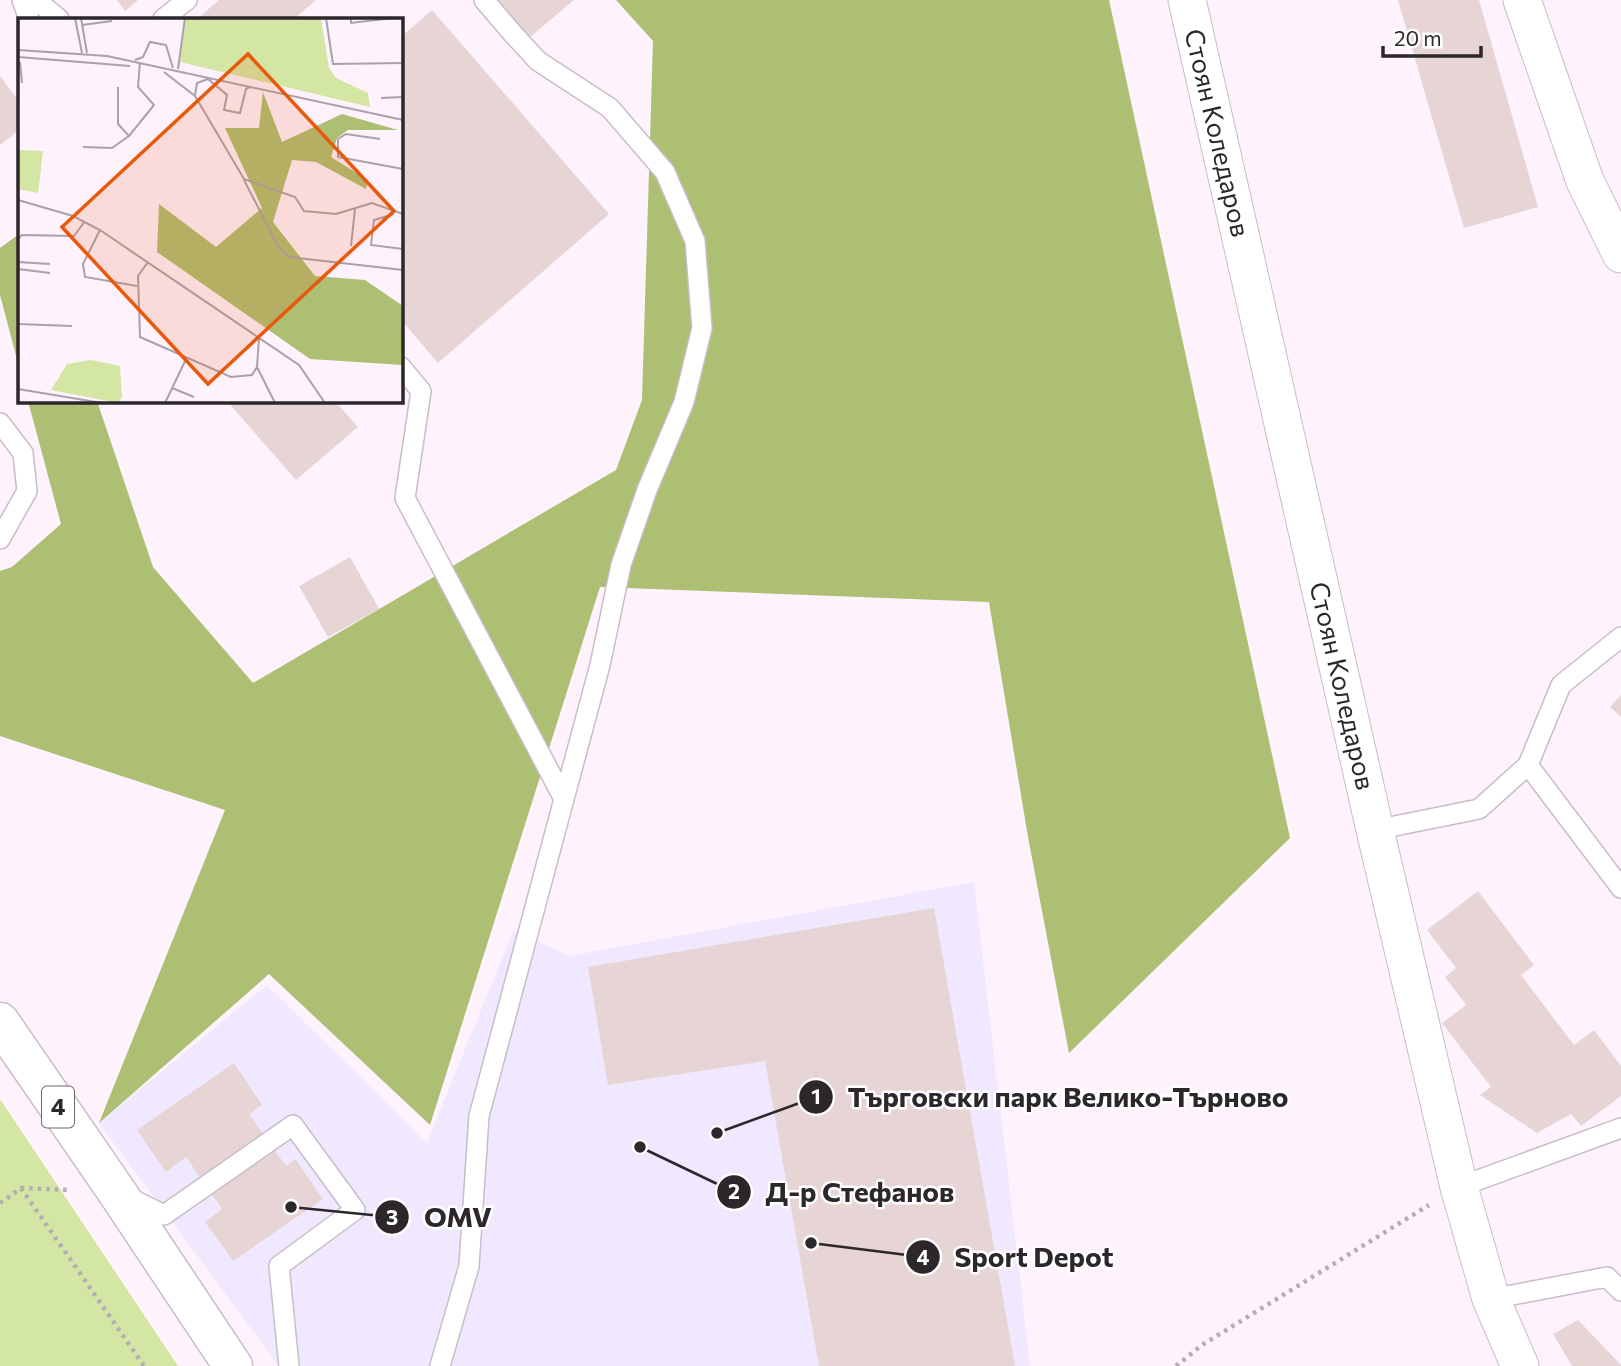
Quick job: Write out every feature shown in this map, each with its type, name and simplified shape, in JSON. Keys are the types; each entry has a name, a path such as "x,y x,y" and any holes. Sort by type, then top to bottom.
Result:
{"main road":[{"name":"4","path":"0,1022 233,1366"},
{"name":"4","path":"162,1260 247,1366"}],"street":[{"name":"Стоян Коледаров","path":"1187,0 1375,830 1459,1187 1491,1298 1520,1366"},
{"path":"1522,0 1585,181 1612,216 1621,254"}],"lane":[{"path":"22,0 29,18"},
{"path":"36,0 58,18"},
{"path":"164,18 187,0"},
{"path":"440,1366 469,1266 479,1116 600,665 621,565 647,490 684,402 702,328 695,241 665,172 610,108 538,61 484,0"},
{"path":"402,368 421,391 405,498 564,799"},
{"path":"0,423 23,453 27,491 0,539"},
{"path":"1375,830 1479,809 1528,765 1561,685 1621,637"},
{"path":"1528,765 1621,888"},
{"path":"117,1192 164,1214 293,1125 355,1210 279,1266 289,1366"},
{"path":"1459,1187 1621,1128"},
{"path":"1491,1298 1607,1277 1621,1291"}],"path":[{"path":"1176,1366 1202,1345 1459,1187"},
{"path":"0,1203 21,1188 144,1366"}],"shaded area":[{"path":"974,882 1030,1366 279,1366 99,1123 267,985 427,1143 513,931 569,956"}],"green space":[{"path":"616,0 1109,0 1290,838 1069,1053 1028,837 989,602 600,587 430,1125 269,974 99,1123 225,810 0,736 0,571 12,567 61,524 28,402 97,402 153,567 253,683 616,470 642,400 653,41"},
{"path":"18,235 18,363 0,295 0,248"},
{"path":"0,1099 178,1366 0,1366"}],"building":[{"path":"117,0 138,0 125,11"},
{"path":"219,0 316,0 295,18 198,18"},
{"path":"497,0 574,0 529,38"},
{"path":"1398,0 1479,0 1538,207 1464,228"},
{"path":"432,10 609,214 438,363 402,321 402,36"},
{"path":"0,76 18,100 18,131 0,145"},
{"path":"228,402 336,402 358,427 296,480"},
{"path":"350,557 379,609 328,637 299,586"},
{"path":"1621,695 1621,717 1610,707"},
{"path":"1478,891 1534,965 1521,975 1574,1045 1594,1030 1621,1066 1621,1096 1581,1126 1571,1114 1537,1133 1480,1095 1491,1087 1442,1023 1466,1005 1445,977 1456,968 1427,930"},
{"path":"934,908 1015,1366 819,1366 765,1061 608,1085 588,967"},
{"path":"234,1063 262,1105 249,1114 286,1166 295,1159 323,1199 233,1261 205,1222 222,1209 186,1157 166,1172 137,1130"},
{"path":"1578,1320 1621,1366 1572,1366 1553,1334"}],"place":[{"name":"Търговски парк Велико-Търново","path":"717,1133"},
{"name":"Д-р Стефанов","path":"640,1147"},
{"name":"OMV","path":"291,1207"},
{"name":"Sport Depot","path":"811,1243"}]}
